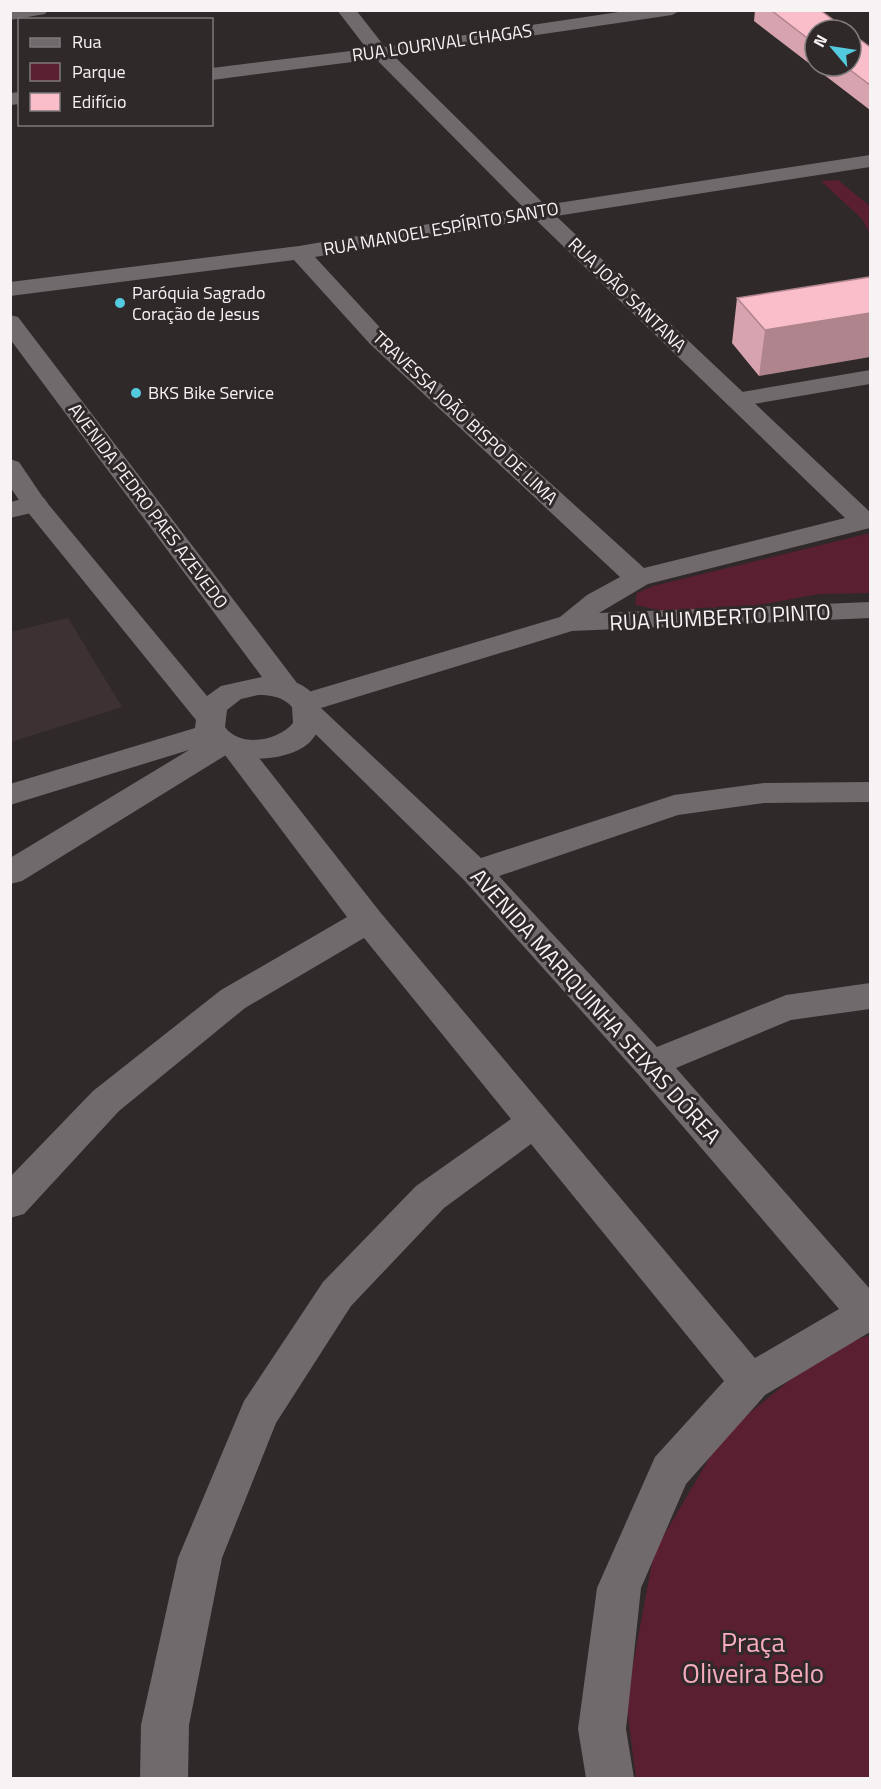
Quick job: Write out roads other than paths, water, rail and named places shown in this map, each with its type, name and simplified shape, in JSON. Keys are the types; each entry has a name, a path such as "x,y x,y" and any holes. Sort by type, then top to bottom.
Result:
{"street":[{"path":"10,15 39,10"},
{"name":"RUA JOÃO SANTANA","path":"346,10 380,53 540,212 736,400 867,521"},
{"name":"RUA LOURIVAL CHAGAS","path":"213,74 380,53 672,10"},
{"name":"RUA MANOEL ESPÍRITO SANTO","path":"10,289 299,253 540,212 870,161"},
{"name":"TRAVESSA JOÃO BISPO DE LIMA","path":"299,253 378,339 638,578"},
{"name":"AVENIDA PEDRO PAES AZEVEDO","path":"10,322 300,702"},
{"path":"10,467 23,507 219,735 368,920 750,1382"},
{"path":"219,735 212,707 231,692 258,686 300,702 570,623 597,601 638,578 867,521"},
{"name":"RUA HUMBERTO PINTO","path":"570,623 870,610"},
{"path":"10,795 219,735 248,750 279,747 302,733 308,723 300,702"},
{"name":"AVENIDA MARIQUINHA SEIXAS DÓREA","path":"300,702 476,872 651,1064 869,1313"},
{"path":"10,873 219,735"},
{"path":"476,872 674,805 764,793 870,792"},
{"path":"10,1203 106,1101 233,999 368,920"},
{"path":"651,1064 786,1008 870,996"},
{"path":"164,1779 165,1725 200,1558 259,1414 337,1294 430,1197 534,1121"},
{"path":"610,1779 602,1729 619,1588 670,1471 750,1382 869,1313"}],"lane":[{"path":"736,400 870,376"}],"place":[{"name":"Paróquia Sagrado Coração de Jesus","path":"120,303"},
{"name":"BKS Bike Service","path":"136,393"}],"park label":[{"name":"Praça Oliveira Belo","path":"753,1658"}]}
